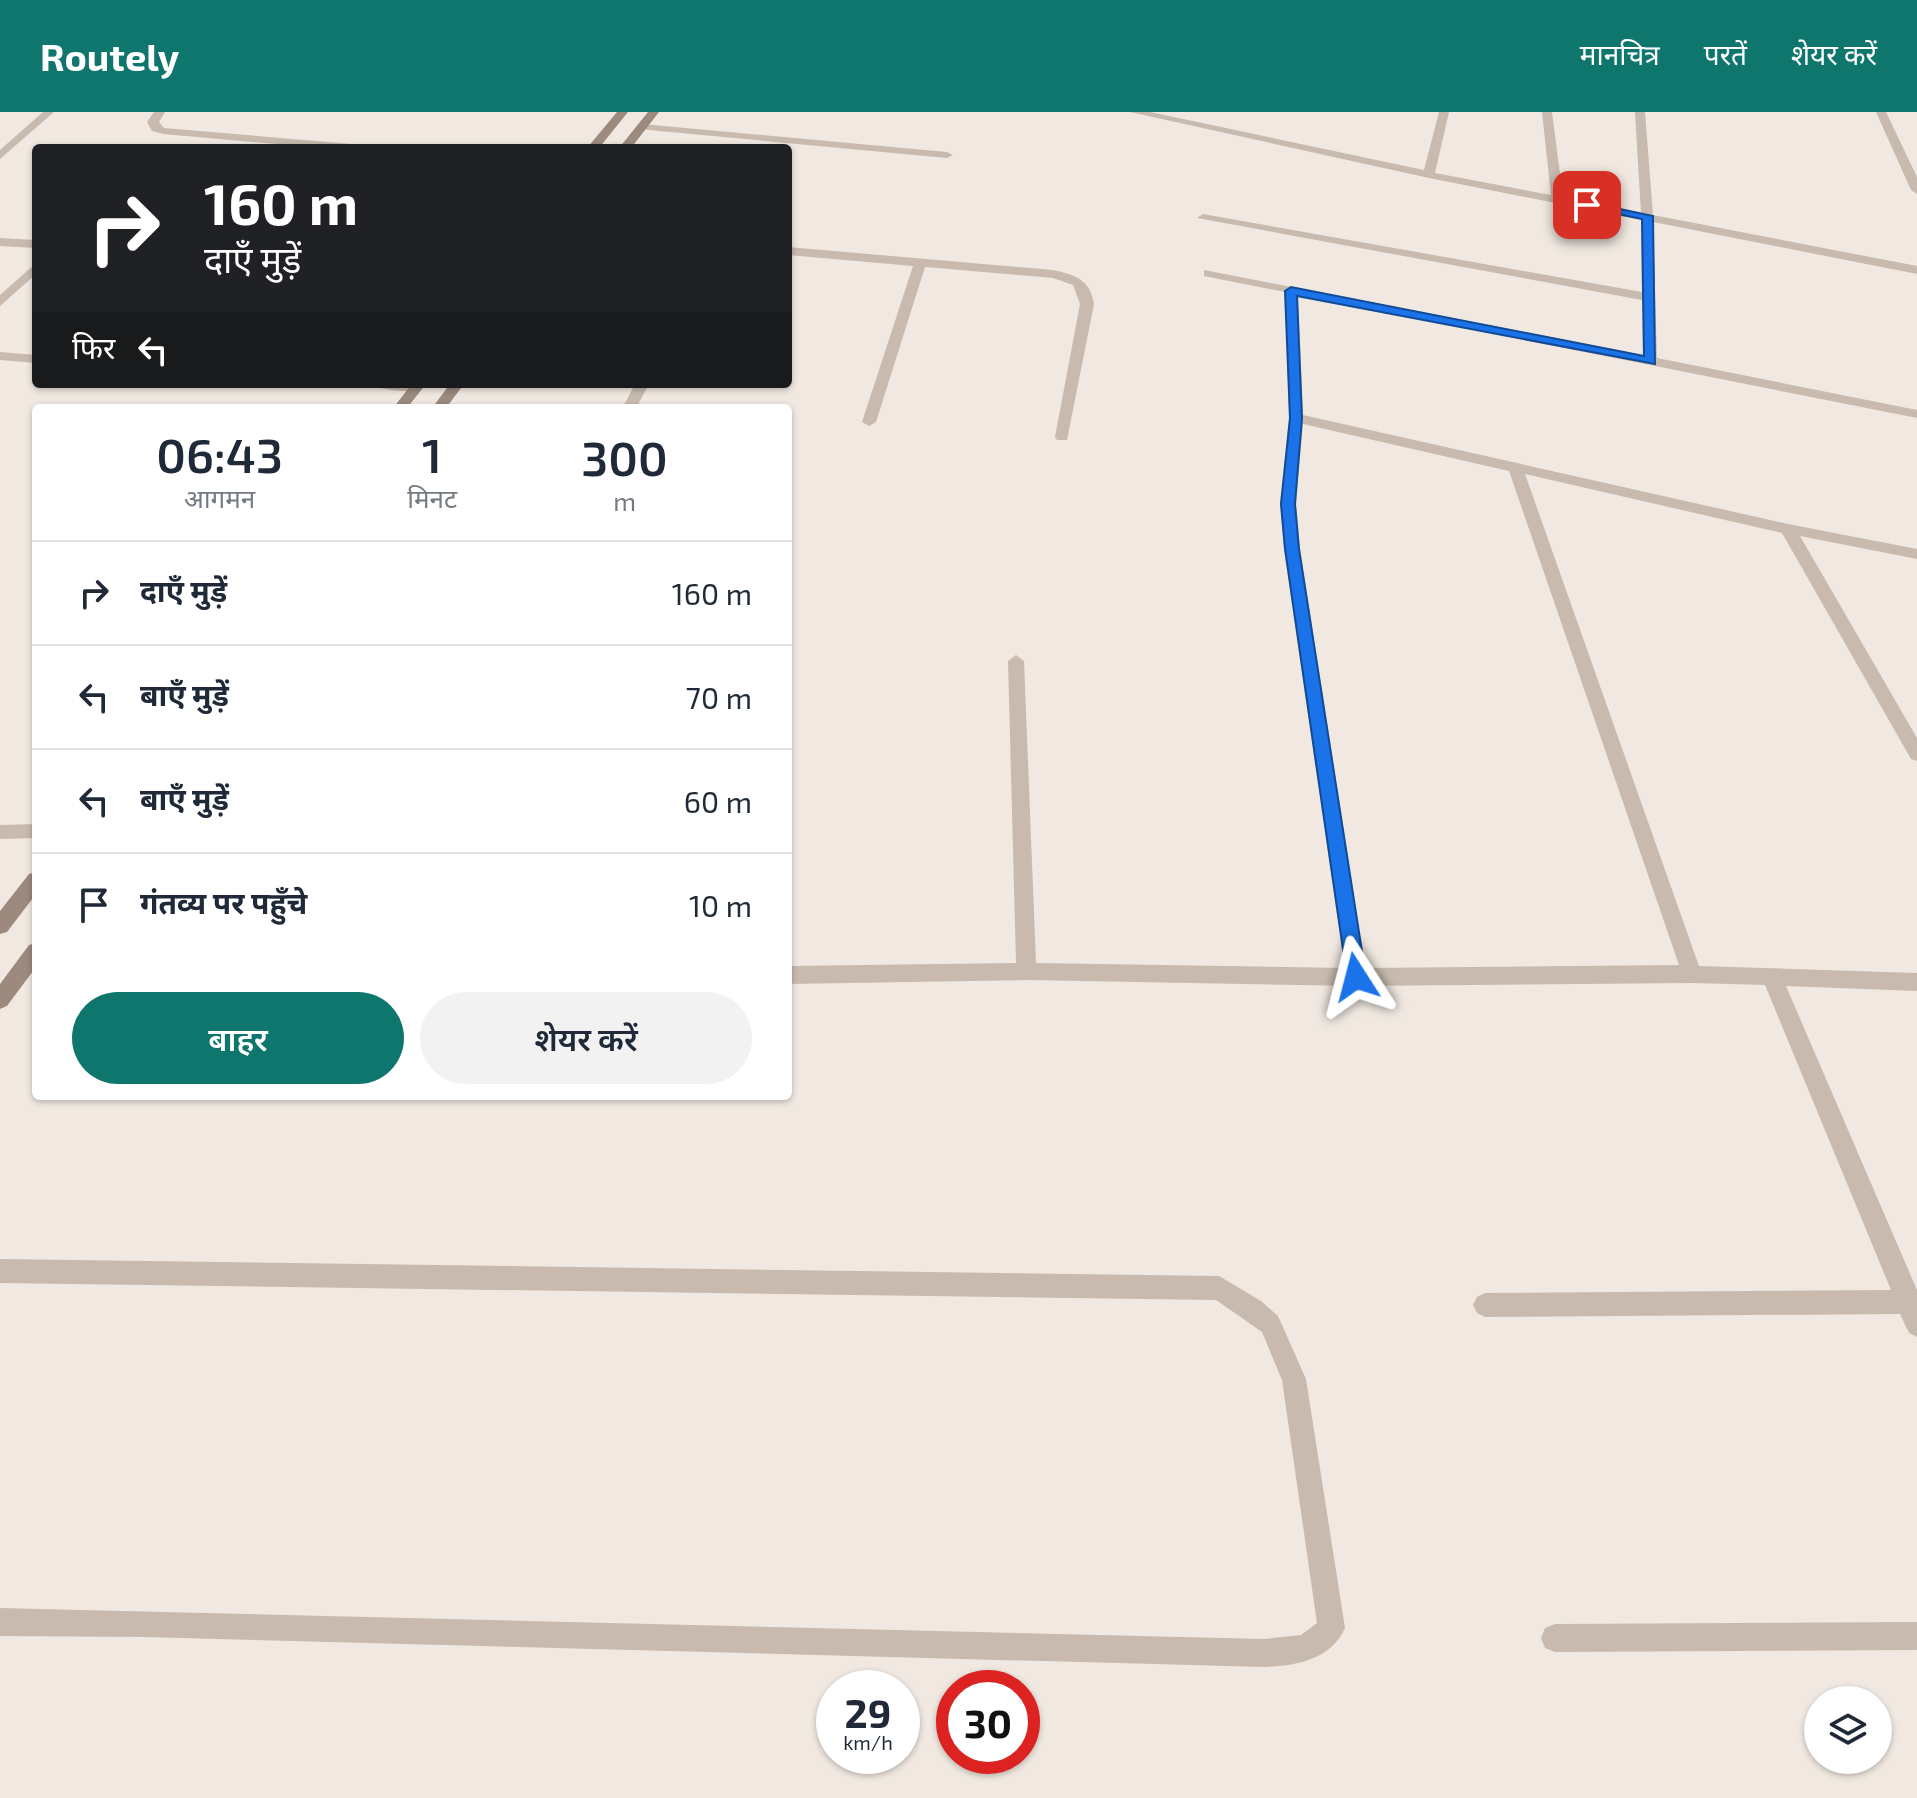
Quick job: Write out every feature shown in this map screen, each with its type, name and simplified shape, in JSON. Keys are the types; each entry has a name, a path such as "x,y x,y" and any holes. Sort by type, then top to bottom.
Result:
{"main road":[{"path":"596,144 623,112"},
{"path":"628,144 654,112"},
{"path":"403,404 416,388"},
{"path":"0,926 32,885"},
{"path":"0,1000 32,961"}],"street":[{"path":"0,156 49,112"},
{"path":"160,112 153,122 156,129 163,131 316,144"},
{"path":"1135,112 1429,175 1917,270"},
{"path":"1429,175 1444,112"},
{"path":"1547,112 1557,199"},
{"path":"1640,112 1647,216 1650,361"},
{"path":"1881,112 1917,190"},
{"path":"642,127 947,155"},
{"path":"1203,218 1649,297"},
{"path":"0,242 32,244"},
{"path":"792,251 1053,274 1081,282 1085,287 1087,304 1062,437"},
{"path":"869,422 920,264"},
{"path":"0,302 32,271"},
{"path":"1208,273 1917,414"},
{"path":"1291,291 1296,418 1288,504 1292,549 1356,977"},
{"path":"0,356 32,359"},
{"path":"1296,418 1788,529 1917,554"},
{"path":"1515,467 1692,974"},
{"path":"1788,529 1915,749"},
{"path":"1016,661 1026,971"},
{"path":"0,832 32,831"},
{"path":"792,975 1026,971 1356,977 1692,974 1917,982"},
{"path":"1773,979 1912,1302 1917,1325"},
{"path":"0,1271 1219,1288 1253,1309 1270,1324 1294,1379 1331,1628 1320,1641 1301,1651 1264,1653 143,1623 0,1622"},
{"path":"1485,1305 1912,1302"},
{"path":"1555,1638 1917,1636"}],"route":[{"path":"1356,977 1292,549 1288,504 1296,418 1291,291 1650,361 1647,216 1587,205"}]}
